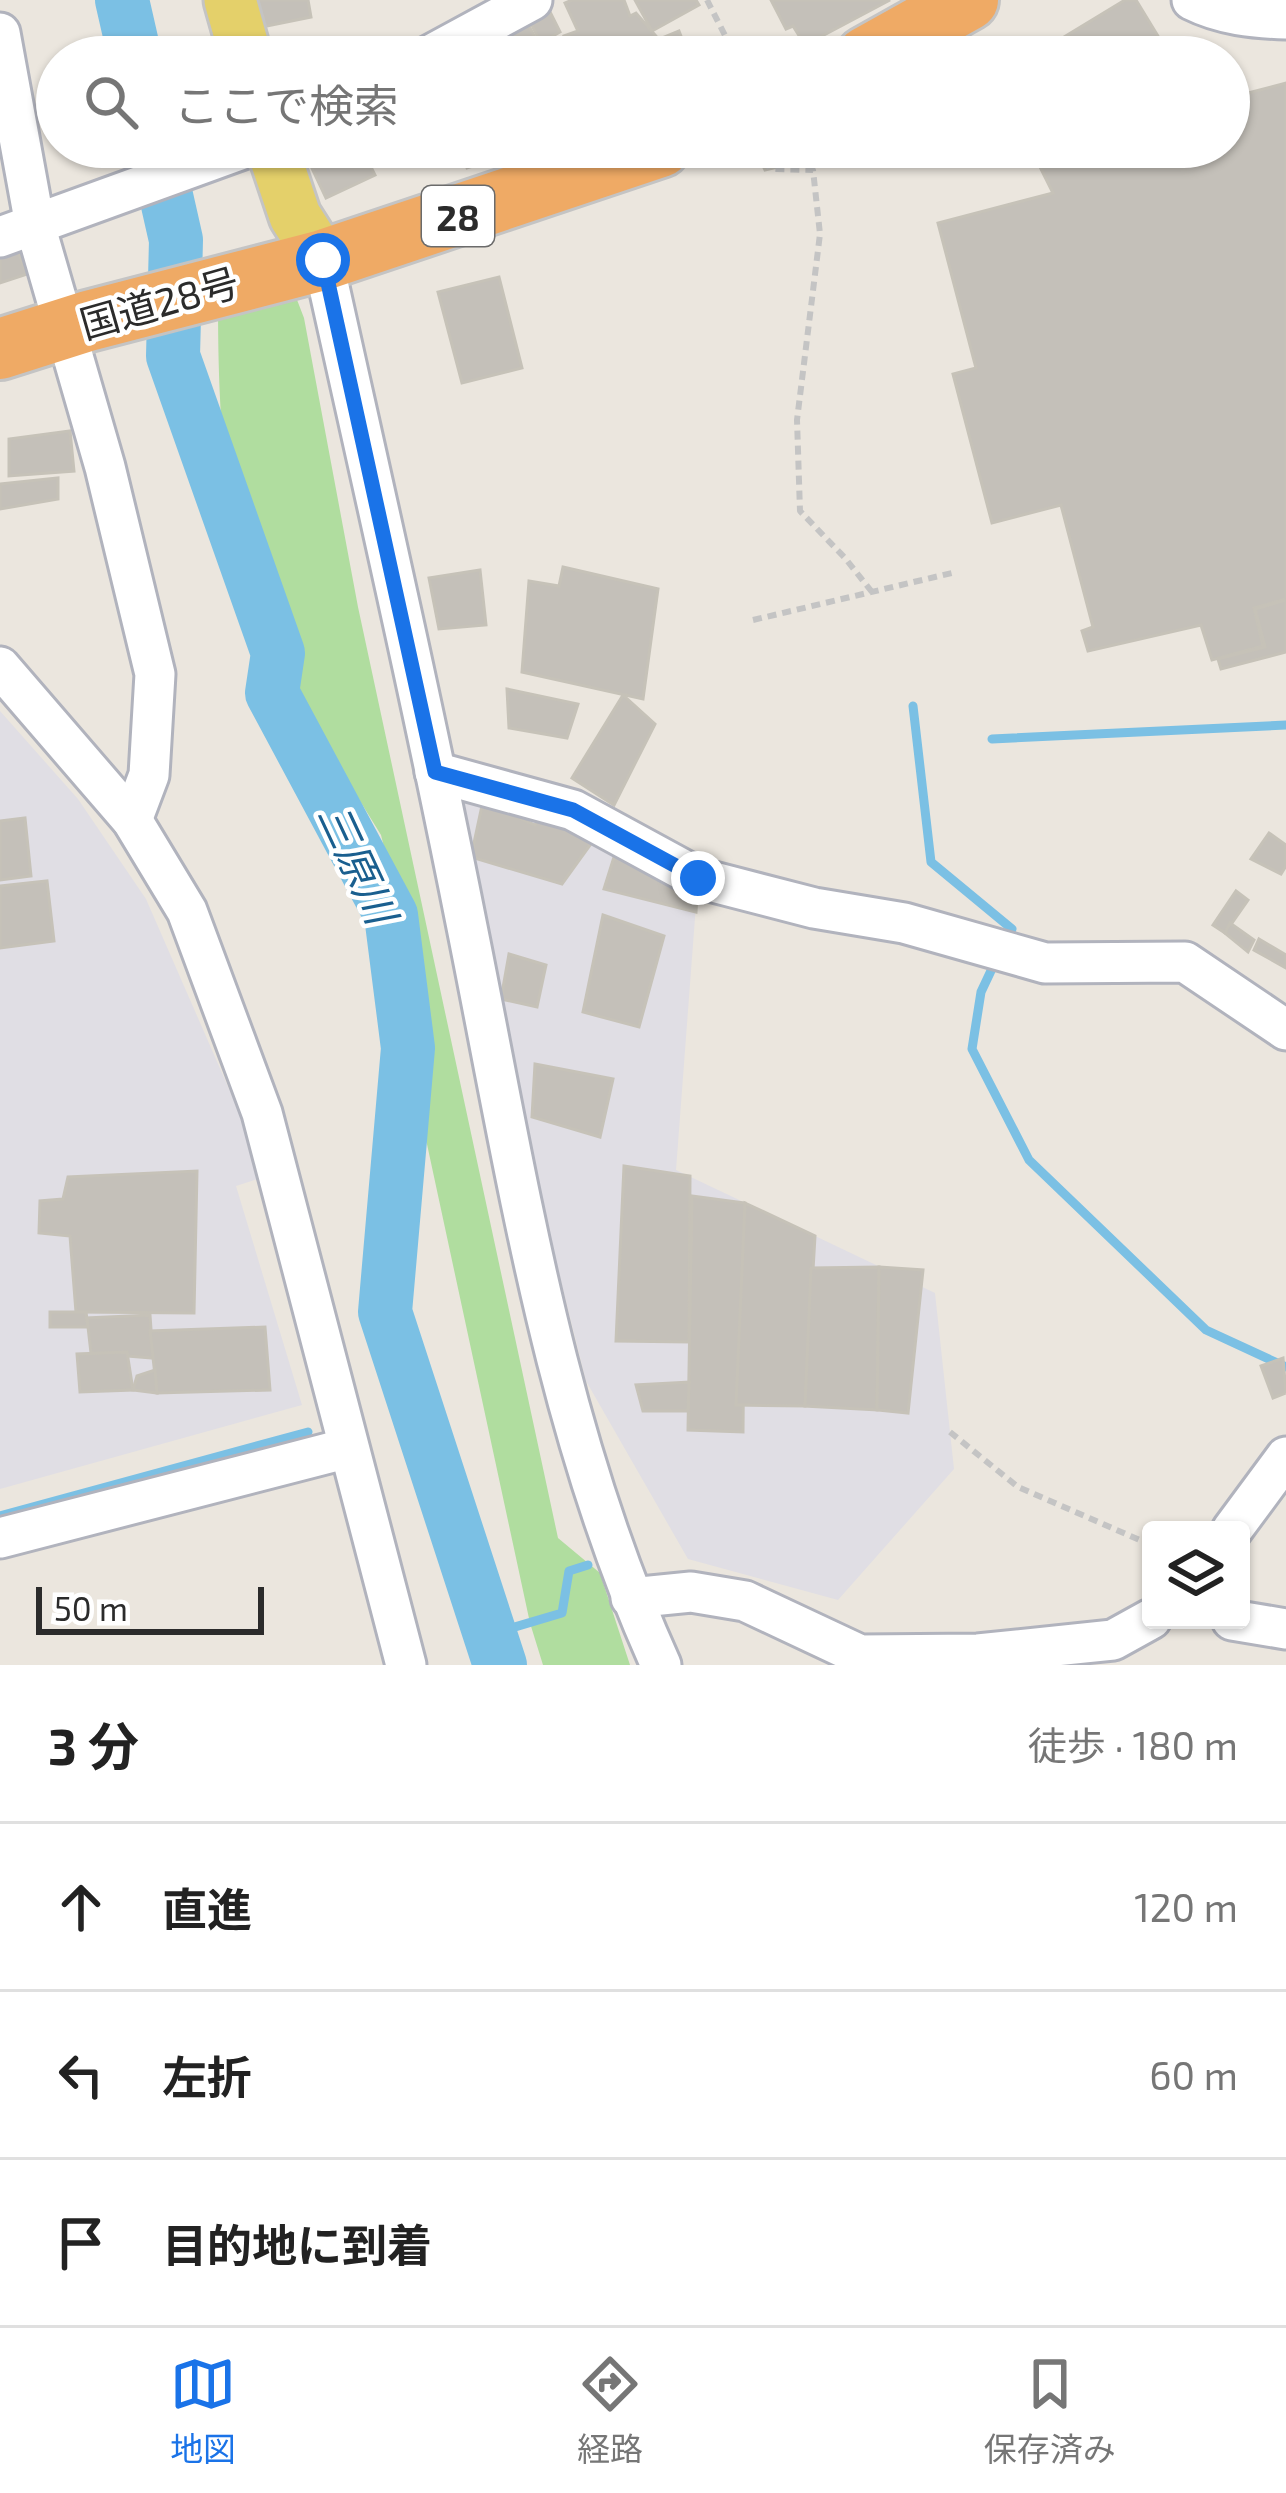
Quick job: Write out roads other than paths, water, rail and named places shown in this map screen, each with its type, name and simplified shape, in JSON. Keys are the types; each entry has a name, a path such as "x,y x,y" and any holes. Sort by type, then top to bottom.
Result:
{"highway":[{"path":"904,36 968,0"},
{"name":"国道28号","path":"0,349 323,260 597,168"}],"main road":[{"path":"230,0 241,36"},
{"path":"265,168 323,260"}],"street":[{"path":"466,36 532,0"},
{"path":"1192,0 1252,17 1286,19"},
{"path":"0,33 30,225 75,325 155,674 149,775 132,820"},
{"path":"30,225 195,168"},
{"path":"323,260 435,772 523,1220 580,1445 631,1598 661,1665"},
{"path":"0,667 132,820 187,911 262,1113 406,1665"},
{"path":"435,772 573,810 698,878 814,908 904,923 1045,963 1185,962 1286,1030"},
{"path":"0,1538 348,1448"},
{"path":"1239,1521 1286,1457"},
{"path":"631,1598 691,1592 745,1601 860,1655 978,1654 1113,1640 1142,1624"},
{"path":"1250,1623 1286,1629"}],"waterway":[{"name":"三原川","path":"122,0 130,36"},
{"name":"三原川","path":"160,168 176,240 173,356 278,653 272,693 391,915 408,1048 385,1312 500,1665"},
{"path":"913,706 931,862 1012,929 1005,943"},
{"path":"992,739 1286,725"},
{"path":"997,958 981,992 972,1049 1029,1160 1206,1330 1286,1367"},
{"path":"0,1516 308,1432"},
{"path":"491,1634 562,1613 569,1571 588,1565"}]}
